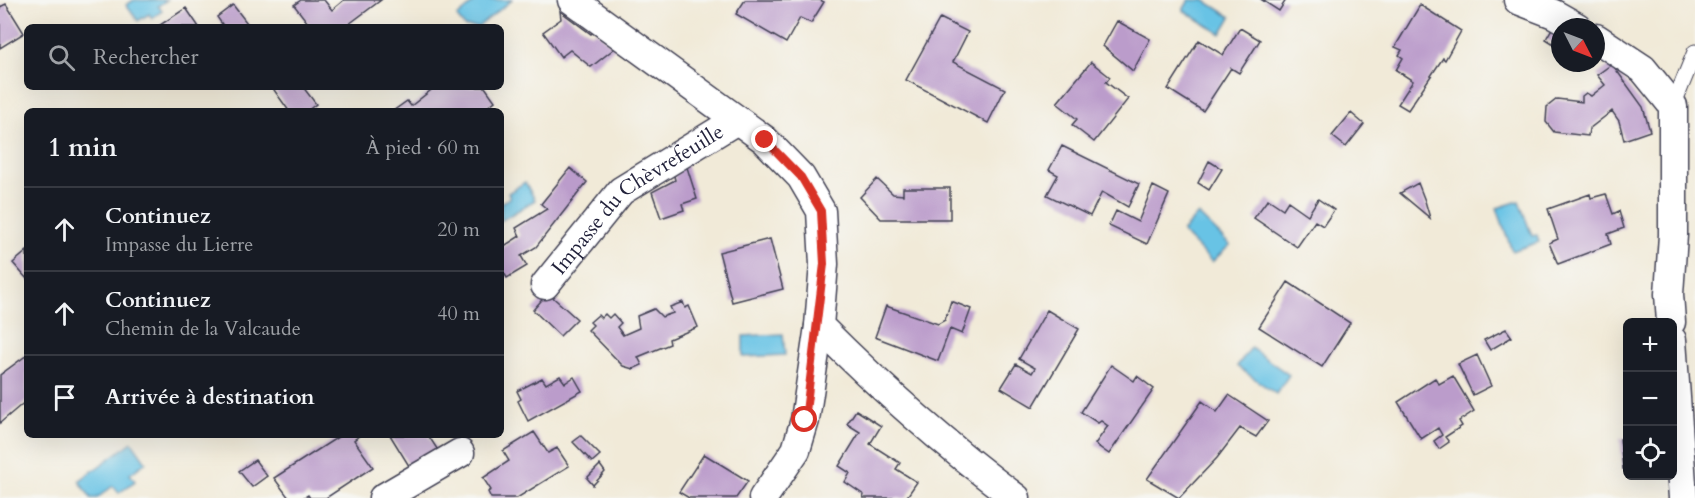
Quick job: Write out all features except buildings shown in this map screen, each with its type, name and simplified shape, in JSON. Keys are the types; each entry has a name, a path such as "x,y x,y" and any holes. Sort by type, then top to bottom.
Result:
{"street":[{"path":"572,0 735,121 765,140 801,177 821,211 824,264 819,326 805,420 796,450 763,498"},
{"path":"1518,0 1561,18"},
{"path":"1605,44 1643,69 1673,106 1684,228 1670,294 1671,318"},
{"name":"Impasse du Chèvrefeuille","path":"545,285 621,191 735,121"},
{"path":"819,326 854,361 967,462 1016,498"},
{"path":"1674,372 1683,498"},
{"path":"383,498 460,453"}],"lane":[{"path":"1673,106 1695,52"}],"water":[{"path":"134,0 167,0 158,6 162,11 152,18 149,14 138,21 126,5"},
{"path":"477,0 512,0 482,24 463,24 457,17"},
{"path":"1189,0 1204,0 1231,17 1221,34 1183,10"},
{"path":"525,182 535,200 504,219 504,201 510,198 508,193"},
{"path":"1519,201 1532,236 1537,235 1539,242 1512,251 1497,208"},
{"path":"1198,214 1230,245 1212,262 1182,232"},
{"path":"783,334 785,355 743,357 743,336"},
{"path":"1251,348 1289,375 1276,394 1237,366"},
{"path":"132,442 146,462 130,474 135,481 119,493 113,486 97,498 91,498 79,481"}],"route":[{"path":"765,140 801,177 821,211 824,264 819,326 805,420"}]}
